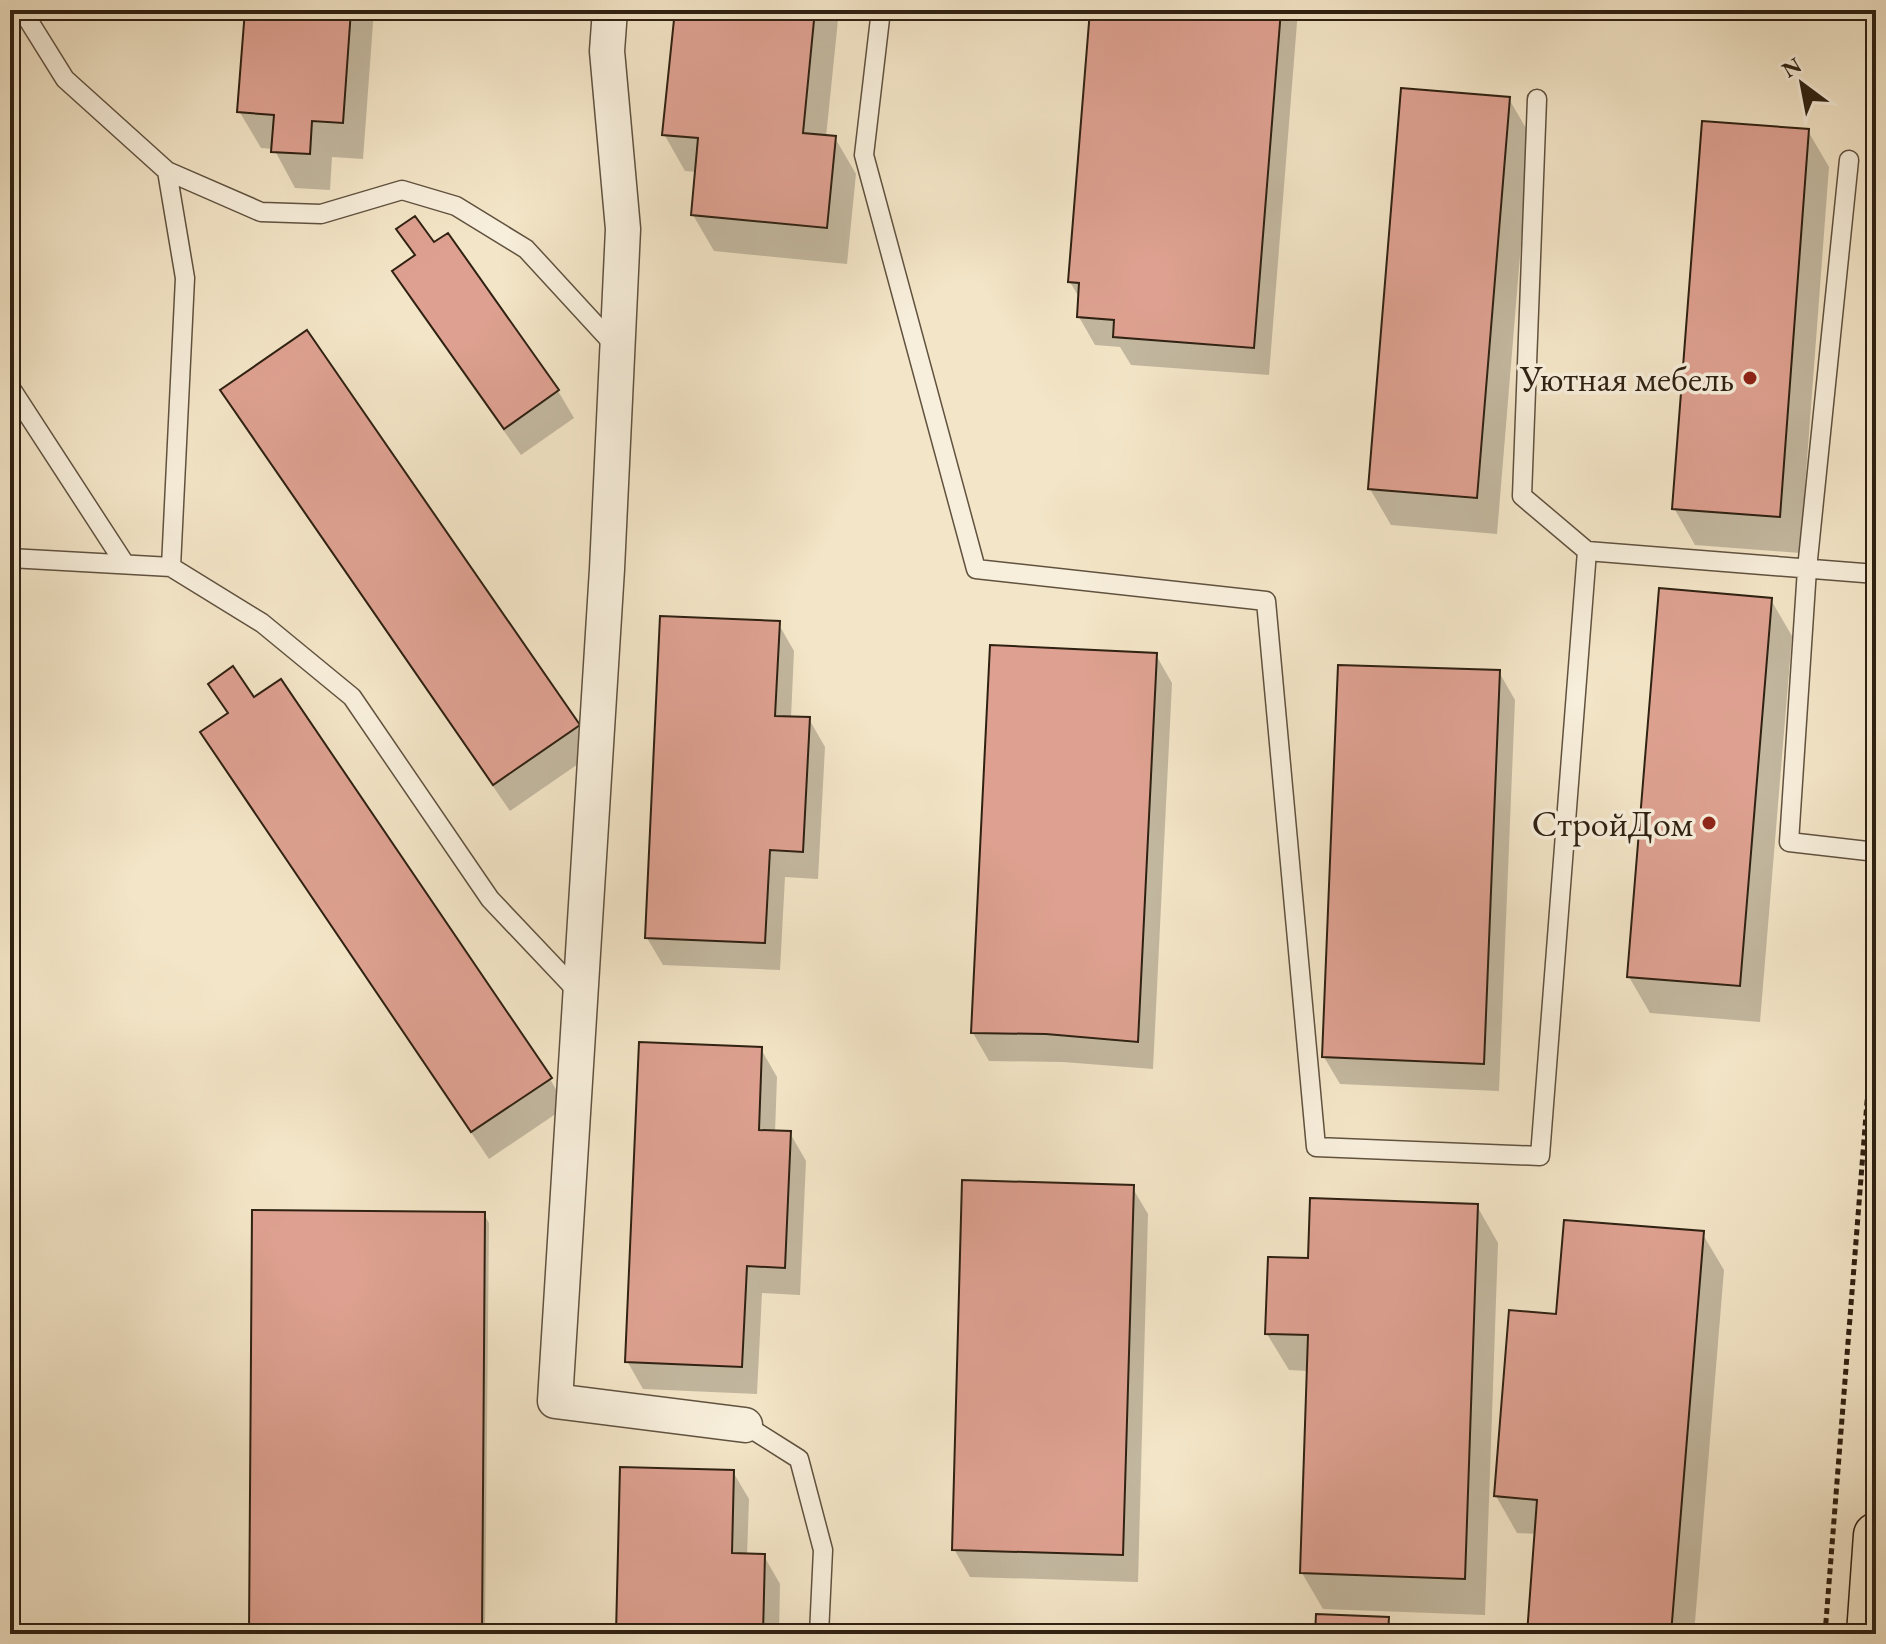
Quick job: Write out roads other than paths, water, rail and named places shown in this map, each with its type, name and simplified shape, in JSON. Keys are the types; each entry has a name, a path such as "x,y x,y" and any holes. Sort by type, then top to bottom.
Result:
{"highway":[{"path":"1869,1634 1876,1535"}],"street":[{"path":"610,10 607,51 623,229 607,569 555,1401 745,1425"}],"lane":[{"path":"22,10 65,79 167,171 261,212 321,214 402,190 456,206 526,249 617,348"},
{"path":"881,10 864,155 976,569 1266,601 1316,1147 1540,1156 1587,551"},
{"path":"1537,99 1522,496 1587,551 1876,574"},
{"path":"1849,160 1807,569 1789,842 1876,852"},
{"path":"167,171 185,278 171,567"},
{"path":"10,387 125,564"},
{"path":"10,558 171,567 262,623 352,697 490,899 580,994"},
{"path":"745,1425 799,1459 823,1550 819,1634"}],"place":[{"name":"Уютная мебель","path":"1750,378"},
{"name":"СтройДом","path":"1709,823"}]}
